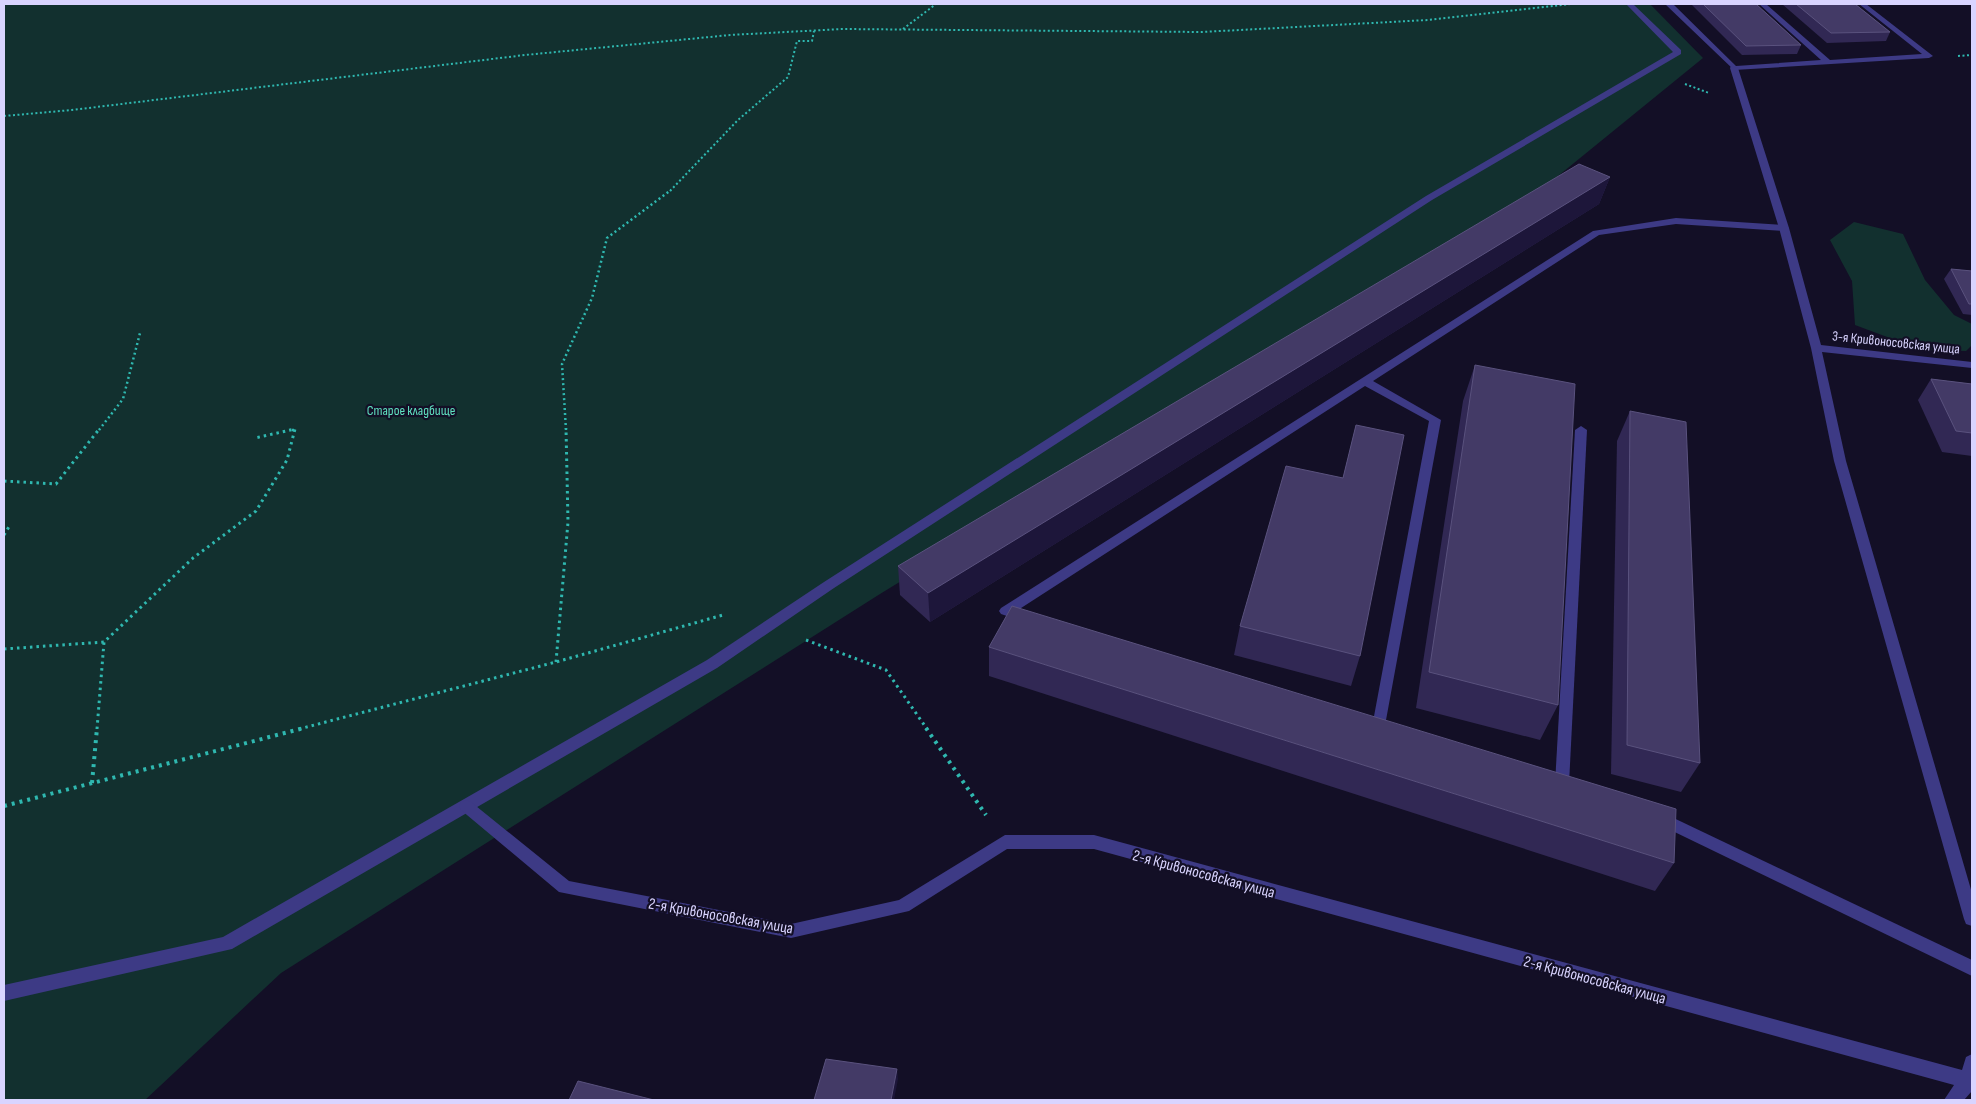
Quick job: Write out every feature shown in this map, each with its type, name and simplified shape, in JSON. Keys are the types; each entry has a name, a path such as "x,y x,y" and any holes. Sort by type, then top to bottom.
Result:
{"street":[{"path":"4,994 226,944 712,664 1429,198 1678,52 1629,4"},
{"path":"1669,4 1734,68 1784,228 1816,348 1840,461 1972,919"},
{"path":"1762,4 1828,62"},
{"path":"1734,68 1929,56 1862,4"},
{"path":"1034,620 1006,611 1596,233 1676,221 1784,228"},
{"name":"3-я Кривоносовская улица","path":"1816,348 1972,365"},
{"path":"1364,381 1435,420 1379,727"},
{"path":"1562,784 1580,430"},
{"name":"2-я Кривоносовская улица","path":"466,806 565,887 791,930 902,906 1005,842 1094,842 1971,1081"},
{"path":"1647,812 1972,968"},
{"path":"1953,1100 1971,1081 1972,1063"}],"path":[{"path":"902,30 936,4"},
{"path":"4,116 72,110 525,55 730,35 814,30 1202,32 1428,20 1570,4"},
{"path":"556,662 568,522 566,412 562,364 592,298 608,238 671,190 738,120 788,77 797,41 812,41 814,30"},
{"path":"1646,70 1747,108"},
{"path":"4,481 56,484 123,399 140,333"},
{"path":"4,649 104,642 193,558 256,510 287,460 295,429 255,438"},
{"path":"4,535 10,526"},
{"path":"4,806 556,662 726,614"},
{"path":"776,621 806,640 886,670 1005,842"},
{"path":"92,783 104,642"}],"green space":[{"name":"Старое кладбище","path":"4,4 1650,4 1703,58 1542,189 880,594 281,973 145,1100 4,1100"},
{"path":"1854,222 1903,234 1925,280 1954,315 1972,324 1972,345 1966,351 1922,350 1855,325 1852,281 1830,240"}],"building":[{"path":"1703,4 1756,4 1801,45 1746,46"},
{"path":"1796,4 1855,4 1890,32 1831,33"},
{"path":"1579,164 1610,177 928,593 898,566"},
{"path":"1951,269 1972,271 1972,304 1969,304"},
{"path":"1475,365 1575,384 1558,705 1429,672"},
{"path":"1931,379 1972,384 1972,433 1956,431"},
{"path":"1630,411 1686,422 1700,763 1627,745"},
{"path":"1356,425 1404,435 1360,656 1240,626 1286,466 1343,478"},
{"path":"1012,606 1676,809 1674,863 989,647"},
{"path":"826,1059 897,1069 891,1100 814,1100"},
{"path":"578,1081 654,1100 569,1100"}]}
